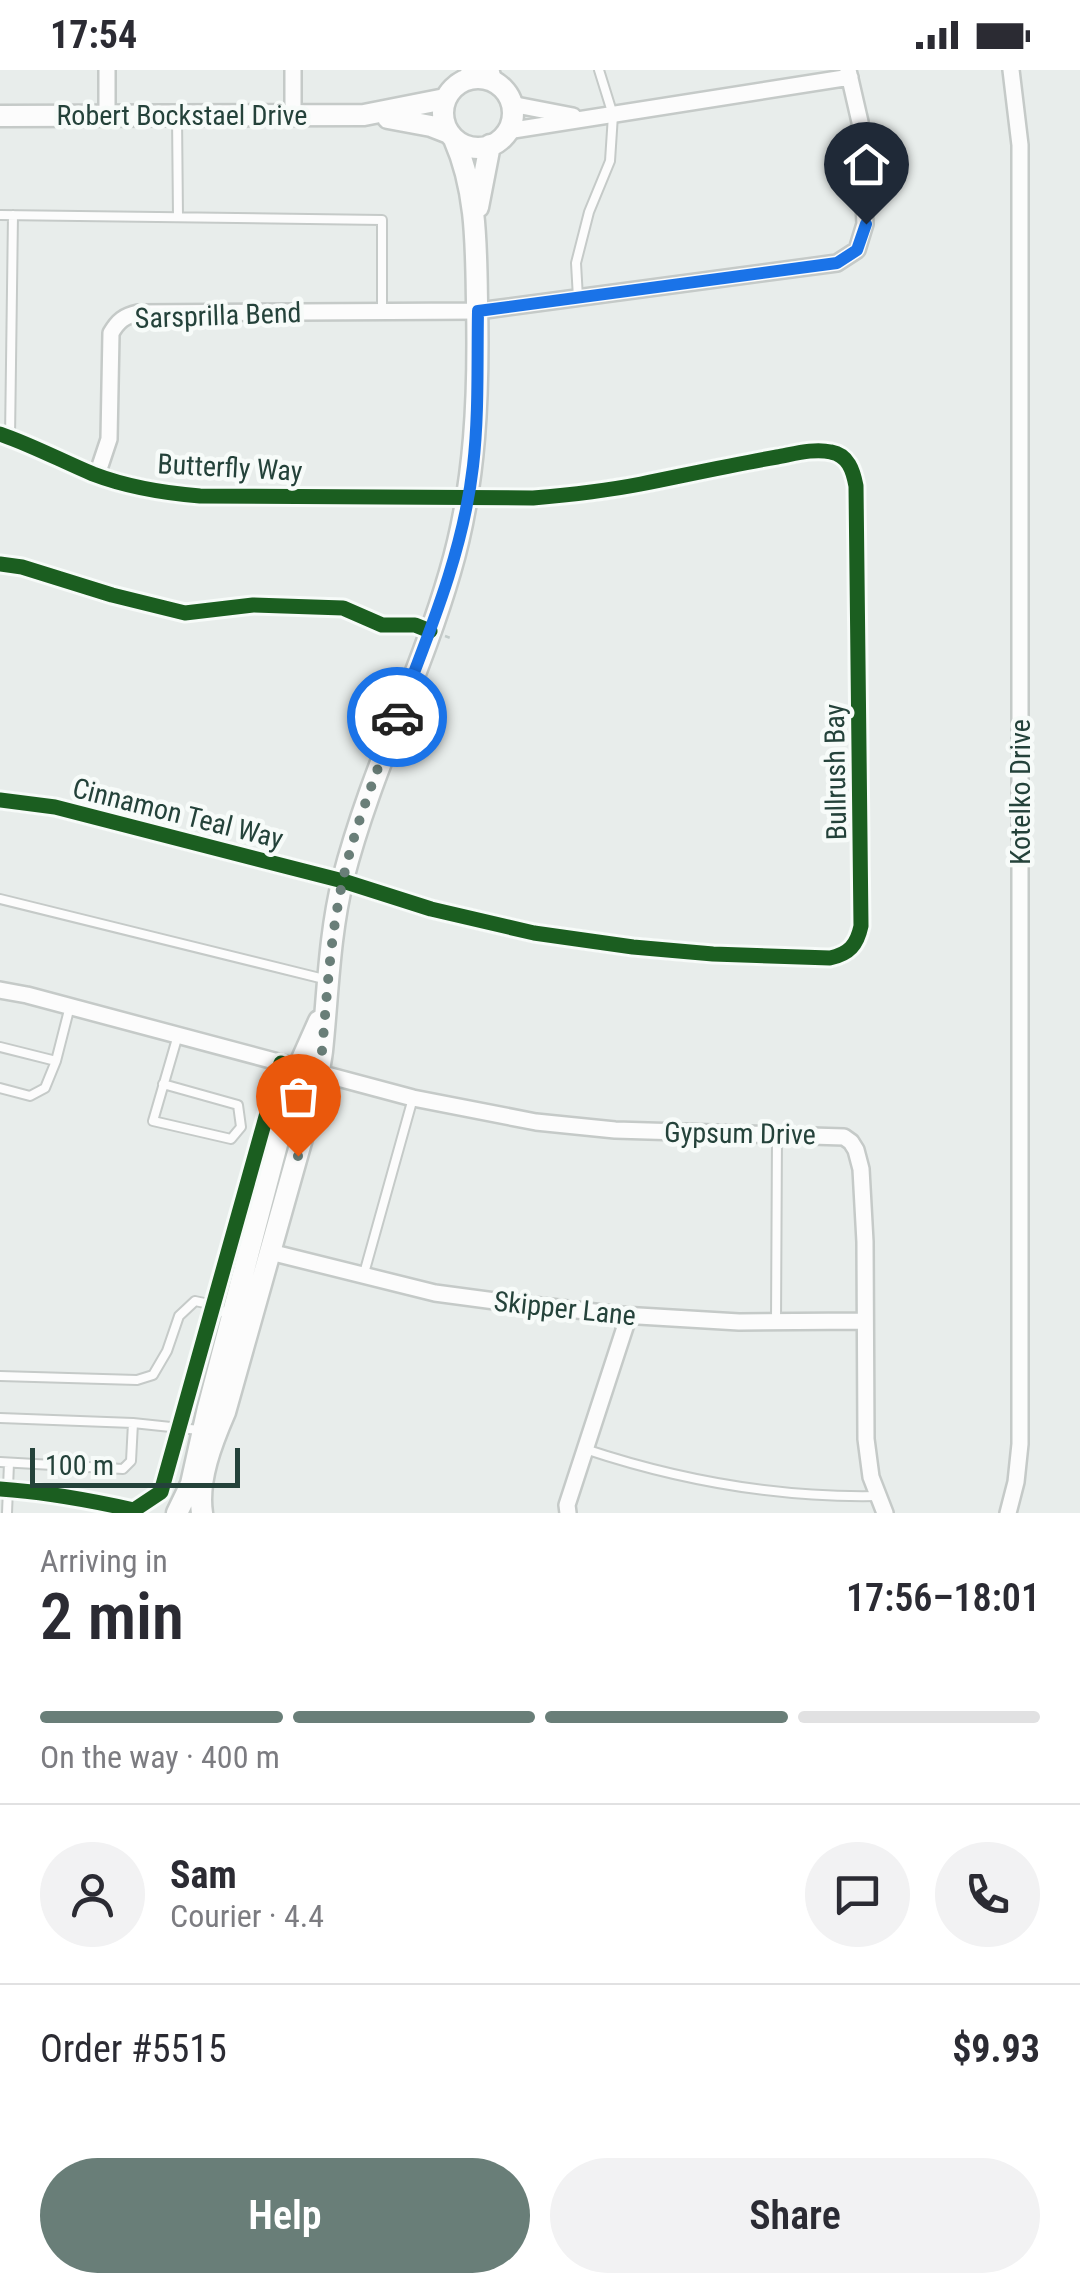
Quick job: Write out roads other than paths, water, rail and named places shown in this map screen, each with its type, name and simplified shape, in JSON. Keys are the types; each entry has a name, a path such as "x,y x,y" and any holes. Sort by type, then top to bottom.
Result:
{"street":[{"path":"106,116 107,70"},
{"path":"292,70 293,115"},
{"name":"Kotelko Drive","path":"1008,1513 1020,1444 1020,144 1011,70"},
{"path":"507,131 849,74"},
{"name":"Sarsprilla Bend","path":"97,475 109,439 111,334 125,316 478,311 837,263 857,250 866,224 860,122 849,74"},
{"path":"177,1513 191,1484 232,1318 308,1070 322,1053 342,881 450,572 473,468 478,311 476,224 466,170 451,136 443,117 446,100 468,75 484,79 492,76 512,104 512,121 507,131 490,146 471,147 451,136"},
{"name":"Robert Bockstael Drive","path":"364,115 446,100"},
{"path":"512,104 587,118"},
{"name":"Robert Bockstael Drive","path":"0,116 364,115 420,124 451,136"},
{"path":"476,224 490,146"},
{"name":"Butterfly Way","path":"5,436 97,475 171,494 467,497"},
{"name":"Bullrush Bay","path":"342,881 448,913 534,932 633,947 830,958 842,956 858,939 862,907 856,486 846,459 827,451 809,452 587,493 533,498 467,497"},
{"name":"Cinnamon Teal Way","path":"0,800 55,807 342,881"},
{"path":"0,990 308,1070"},
{"path":"202,1513 200,1501 212,1446 310,1113 308,1070"},
{"name":"Gypsum Drive","path":"308,1070 413,1098 536,1122 713,1134 835,1136 852,1142 861,1169 865,1242 866,1440 871,1477 885,1513"},
{"name":"Skipper Lane","path":"270,1252 434,1293 629,1315 864,1322"},
{"path":"568,1513 567,1505 629,1315"}],"lane":[{"path":"578,298 576,263 589,212 610,160 613,115 599,70"},
{"path":"178,116 178,217"},
{"path":"0,215 382,220 382,312"},
{"path":"5,436 13,215"},
{"path":"0,900 328,980"},
{"path":"0,1088 30,1096 45,1088 70,1006"},
{"path":"162,1084 238,1105 242,1127 231,1139 153,1121 162,1084 178,1036"},
{"path":"0,1047 56,1061"},
{"path":"363,1277 413,1098"},
{"path":"776,1322 777,1134"},
{"path":"0,1376 137,1380 154,1375 179,1316 196,1301 214,1305 232,1318"},
{"path":"0,1418 203,1430"},
{"path":"7,1513 4,1462 123,1469 131,1462 134,1423"},
{"path":"585,1450 699,1482 825,1497 878,1496"}]}
